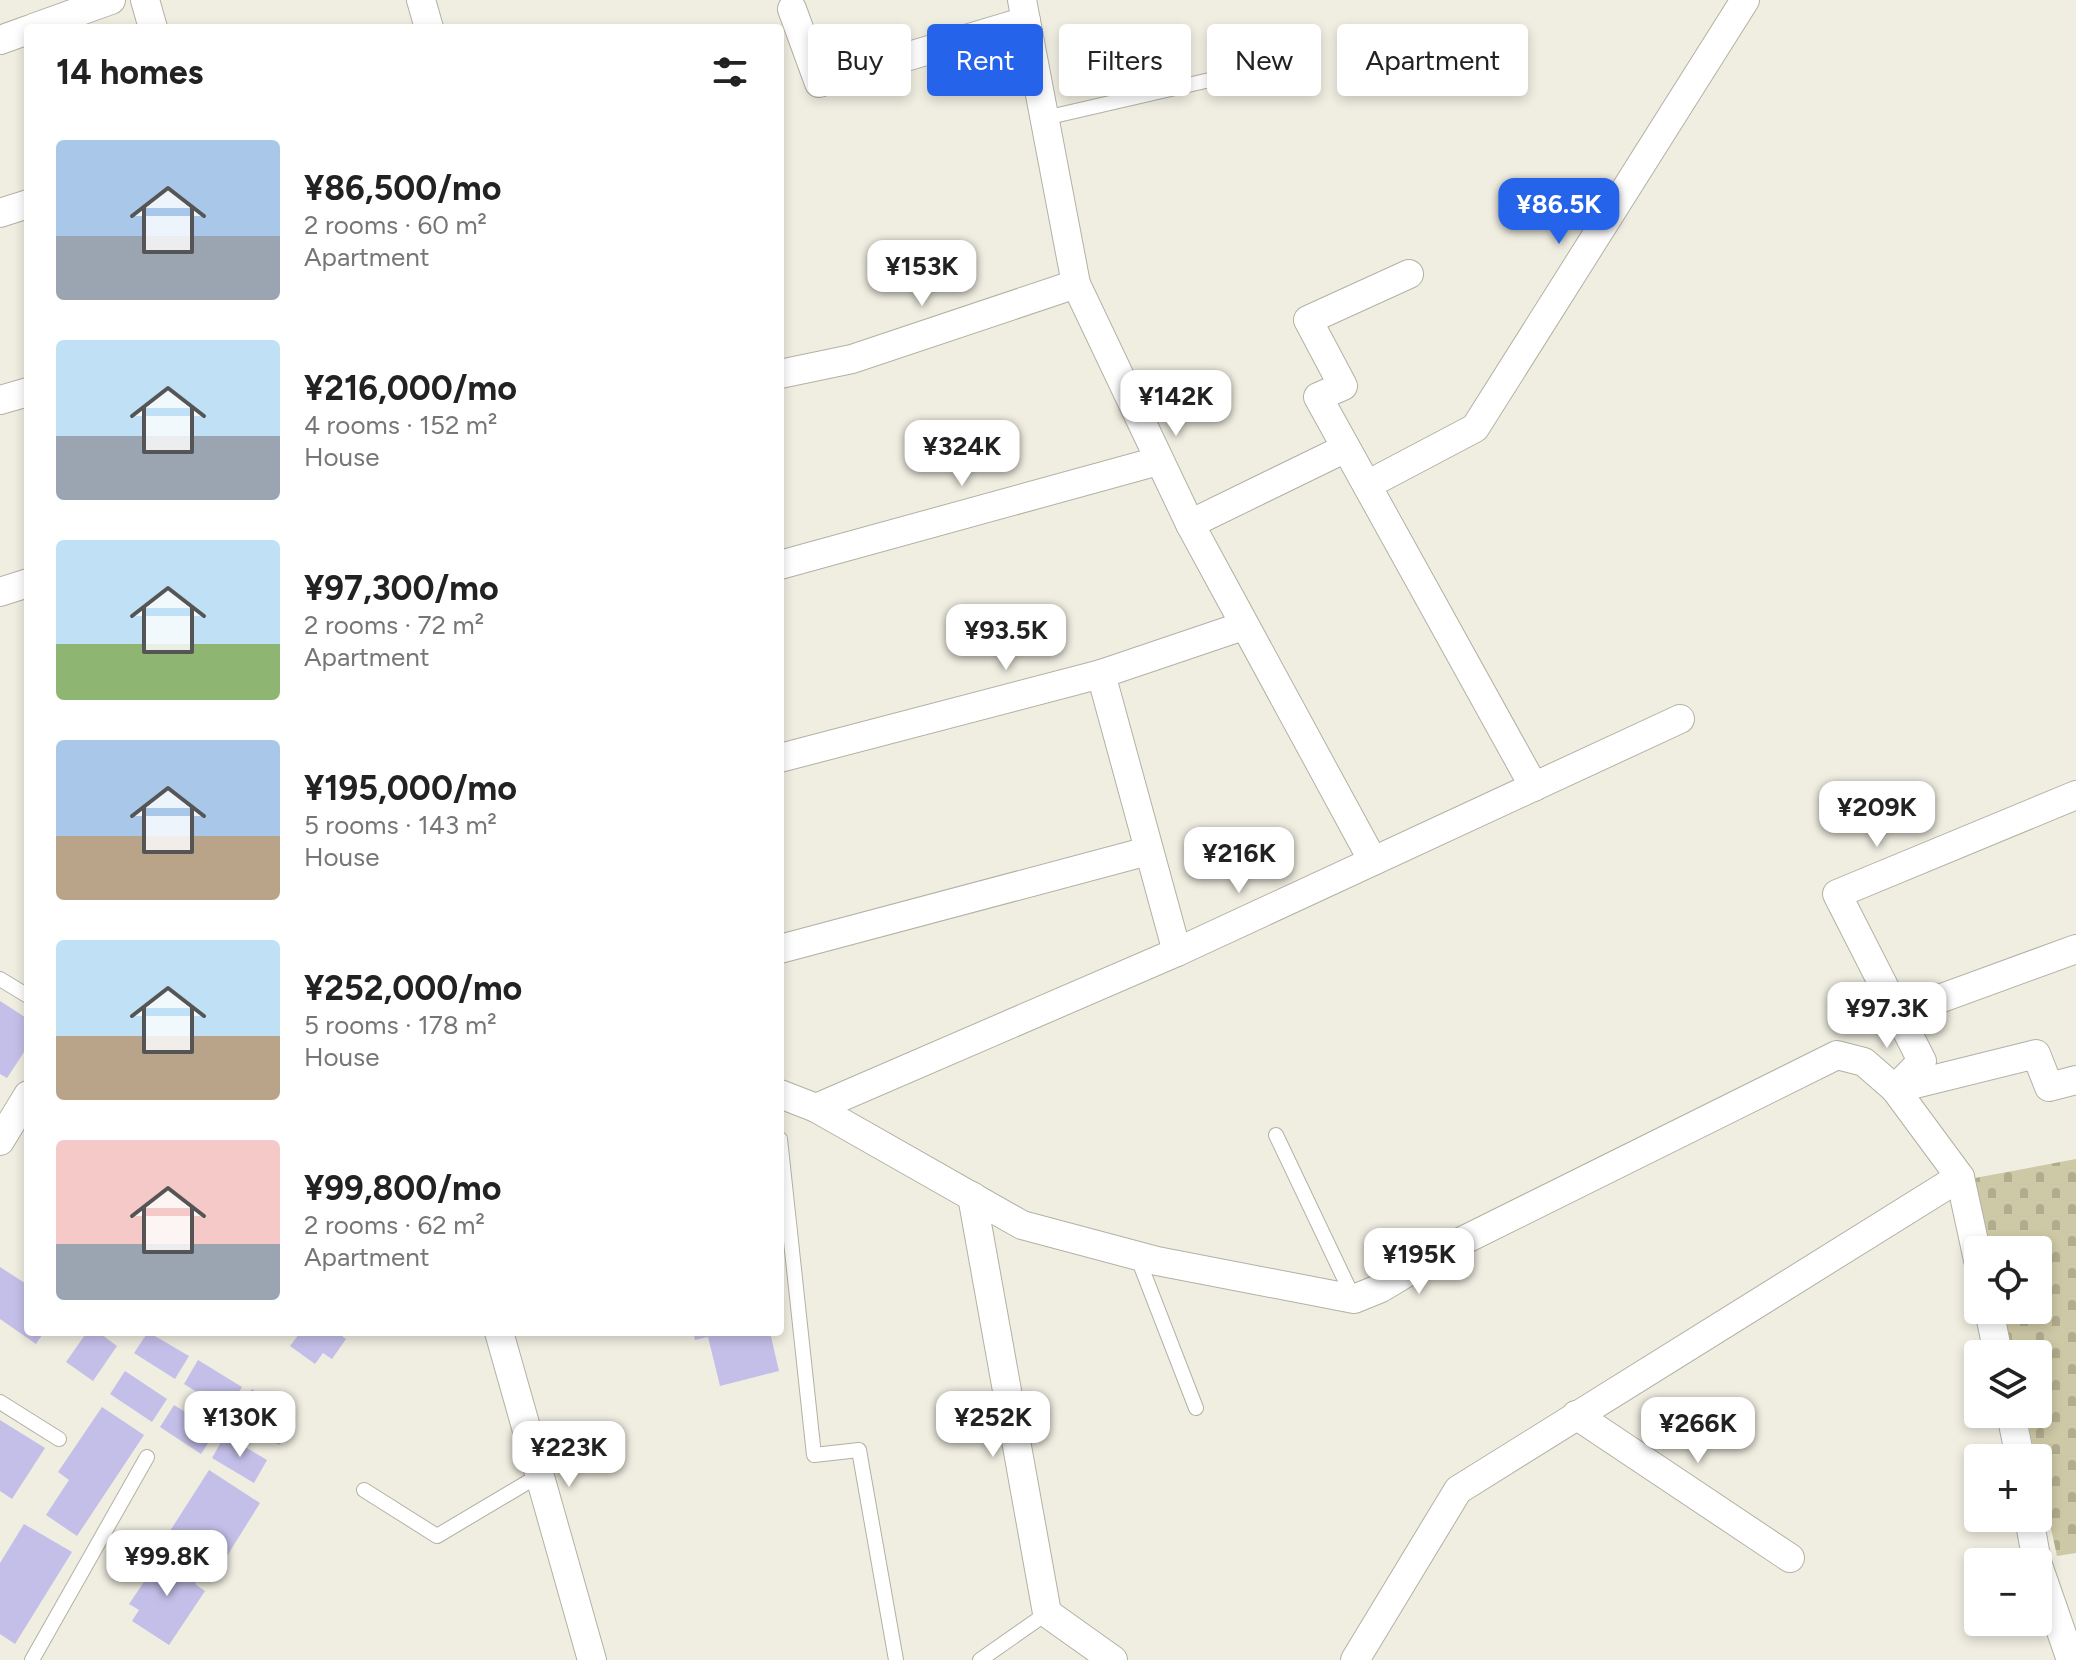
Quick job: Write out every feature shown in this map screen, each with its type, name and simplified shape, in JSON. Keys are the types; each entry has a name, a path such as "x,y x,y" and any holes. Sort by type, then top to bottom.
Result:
{"street":[{"path":"44,24 111,0"},
{"path":"145,0 152,24"},
{"path":"421,0 428,24"},
{"path":"1367,485 1475,428 1745,0"},
{"path":"792,9 819,83 1024,11 1076,284 1190,524 1373,861"},
{"path":"0,40 24,31"},
{"path":"0,213 24,205"},
{"path":"1409,274 1308,320 1343,386 1318,397 1534,787"},
{"path":"784,373 852,359 1076,284"},
{"path":"0,400 24,393"},
{"path":"1190,524 1346,448"},
{"path":"784,564 1158,461"},
{"path":"0,592 24,584"},
{"path":"784,757 1101,674 1243,626"},
{"path":"1101,674 1177,952"},
{"path":"816,1108 1177,952 1680,719"},
{"path":"1895,1089 1922,1061 1837,894 2076,795"},
{"path":"784,948 1148,851"},
{"path":"1898,1014 2076,949"},
{"path":"1895,1089 2036,1054 2049,1087 2076,1080"},
{"path":"784,1096 816,1108 1022,1225 1137,1256 1354,1299 1381,1288 1446,1249 1837,1055 1864,1062 1895,1089 1960,1177 1973,1236"},
{"path":"0,1141 24,1102"},
{"path":"1355,1660 1458,1490 1960,1177"},
{"path":"972,1196 1047,1613 1113,1660"},
{"path":"500,1336 592,1660"},
{"path":"1576,1415 1790,1558"},
{"path":"2052,1606 2071,1660"}],"lane":[{"path":"1045,118 1207,81"},
{"path":"0,979 24,994"},
{"path":"1276,1135 1354,1299"},
{"path":"784,1176 814,1455 859,1450 896,1660"},
{"path":"1137,1256 1196,1408"},
{"path":"0,1402 59,1439"},
{"path":"32,1660 147,1457"},
{"path":"364,1490 437,1536 538,1476"},
{"path":"980,1660 1047,1613"}],"green space":[{"path":"2076,1159 2076,1553 2057,1556 2052,1532 2052,1444 2033,1444 2029,1428 2052,1428 2052,1340 2010,1340 2006,1324 2052,1324 2052,1236 1987,1236 1975,1178"}],"building":[{"path":"0,1001 24,1016 24,1052 7,1078 0,1074"},
{"path":"0,1267 24,1282 24,1336 0,1319"},
{"path":"24,1336 41,1336 36,1344"},
{"path":"84,1336 103,1336 117,1346 93,1381 66,1362"},
{"path":"145,1336 155,1336 189,1356 175,1379 134,1353"},
{"path":"298,1336 342,1336 346,1339 332,1359 323,1353 315,1364 290,1346"},
{"path":"694,1336 771,1336 779,1371 720,1386 708,1337 695,1340"},
{"path":"198,1360 242,1387 227,1411 184,1384"},
{"path":"125,1371 167,1399 152,1422 110,1394"},
{"path":"252,1389 296,1418 279,1445 234,1415"},
{"path":"174,1405 216,1431 201,1454 160,1427"},
{"path":"102,1407 144,1435 77,1536 46,1515 69,1480 58,1472"},
{"path":"0,1420 45,1448 12,1499 0,1491"},
{"path":"225,1435 267,1460 254,1483 212,1458"},
{"path":"209,1470 260,1503 222,1564 170,1531"},
{"path":"24,1524 72,1552 15,1644 0,1634 0,1563"},
{"path":"165,1551 201,1575 195,1584 205,1591 169,1645 132,1621 139,1610 129,1604"}]}
